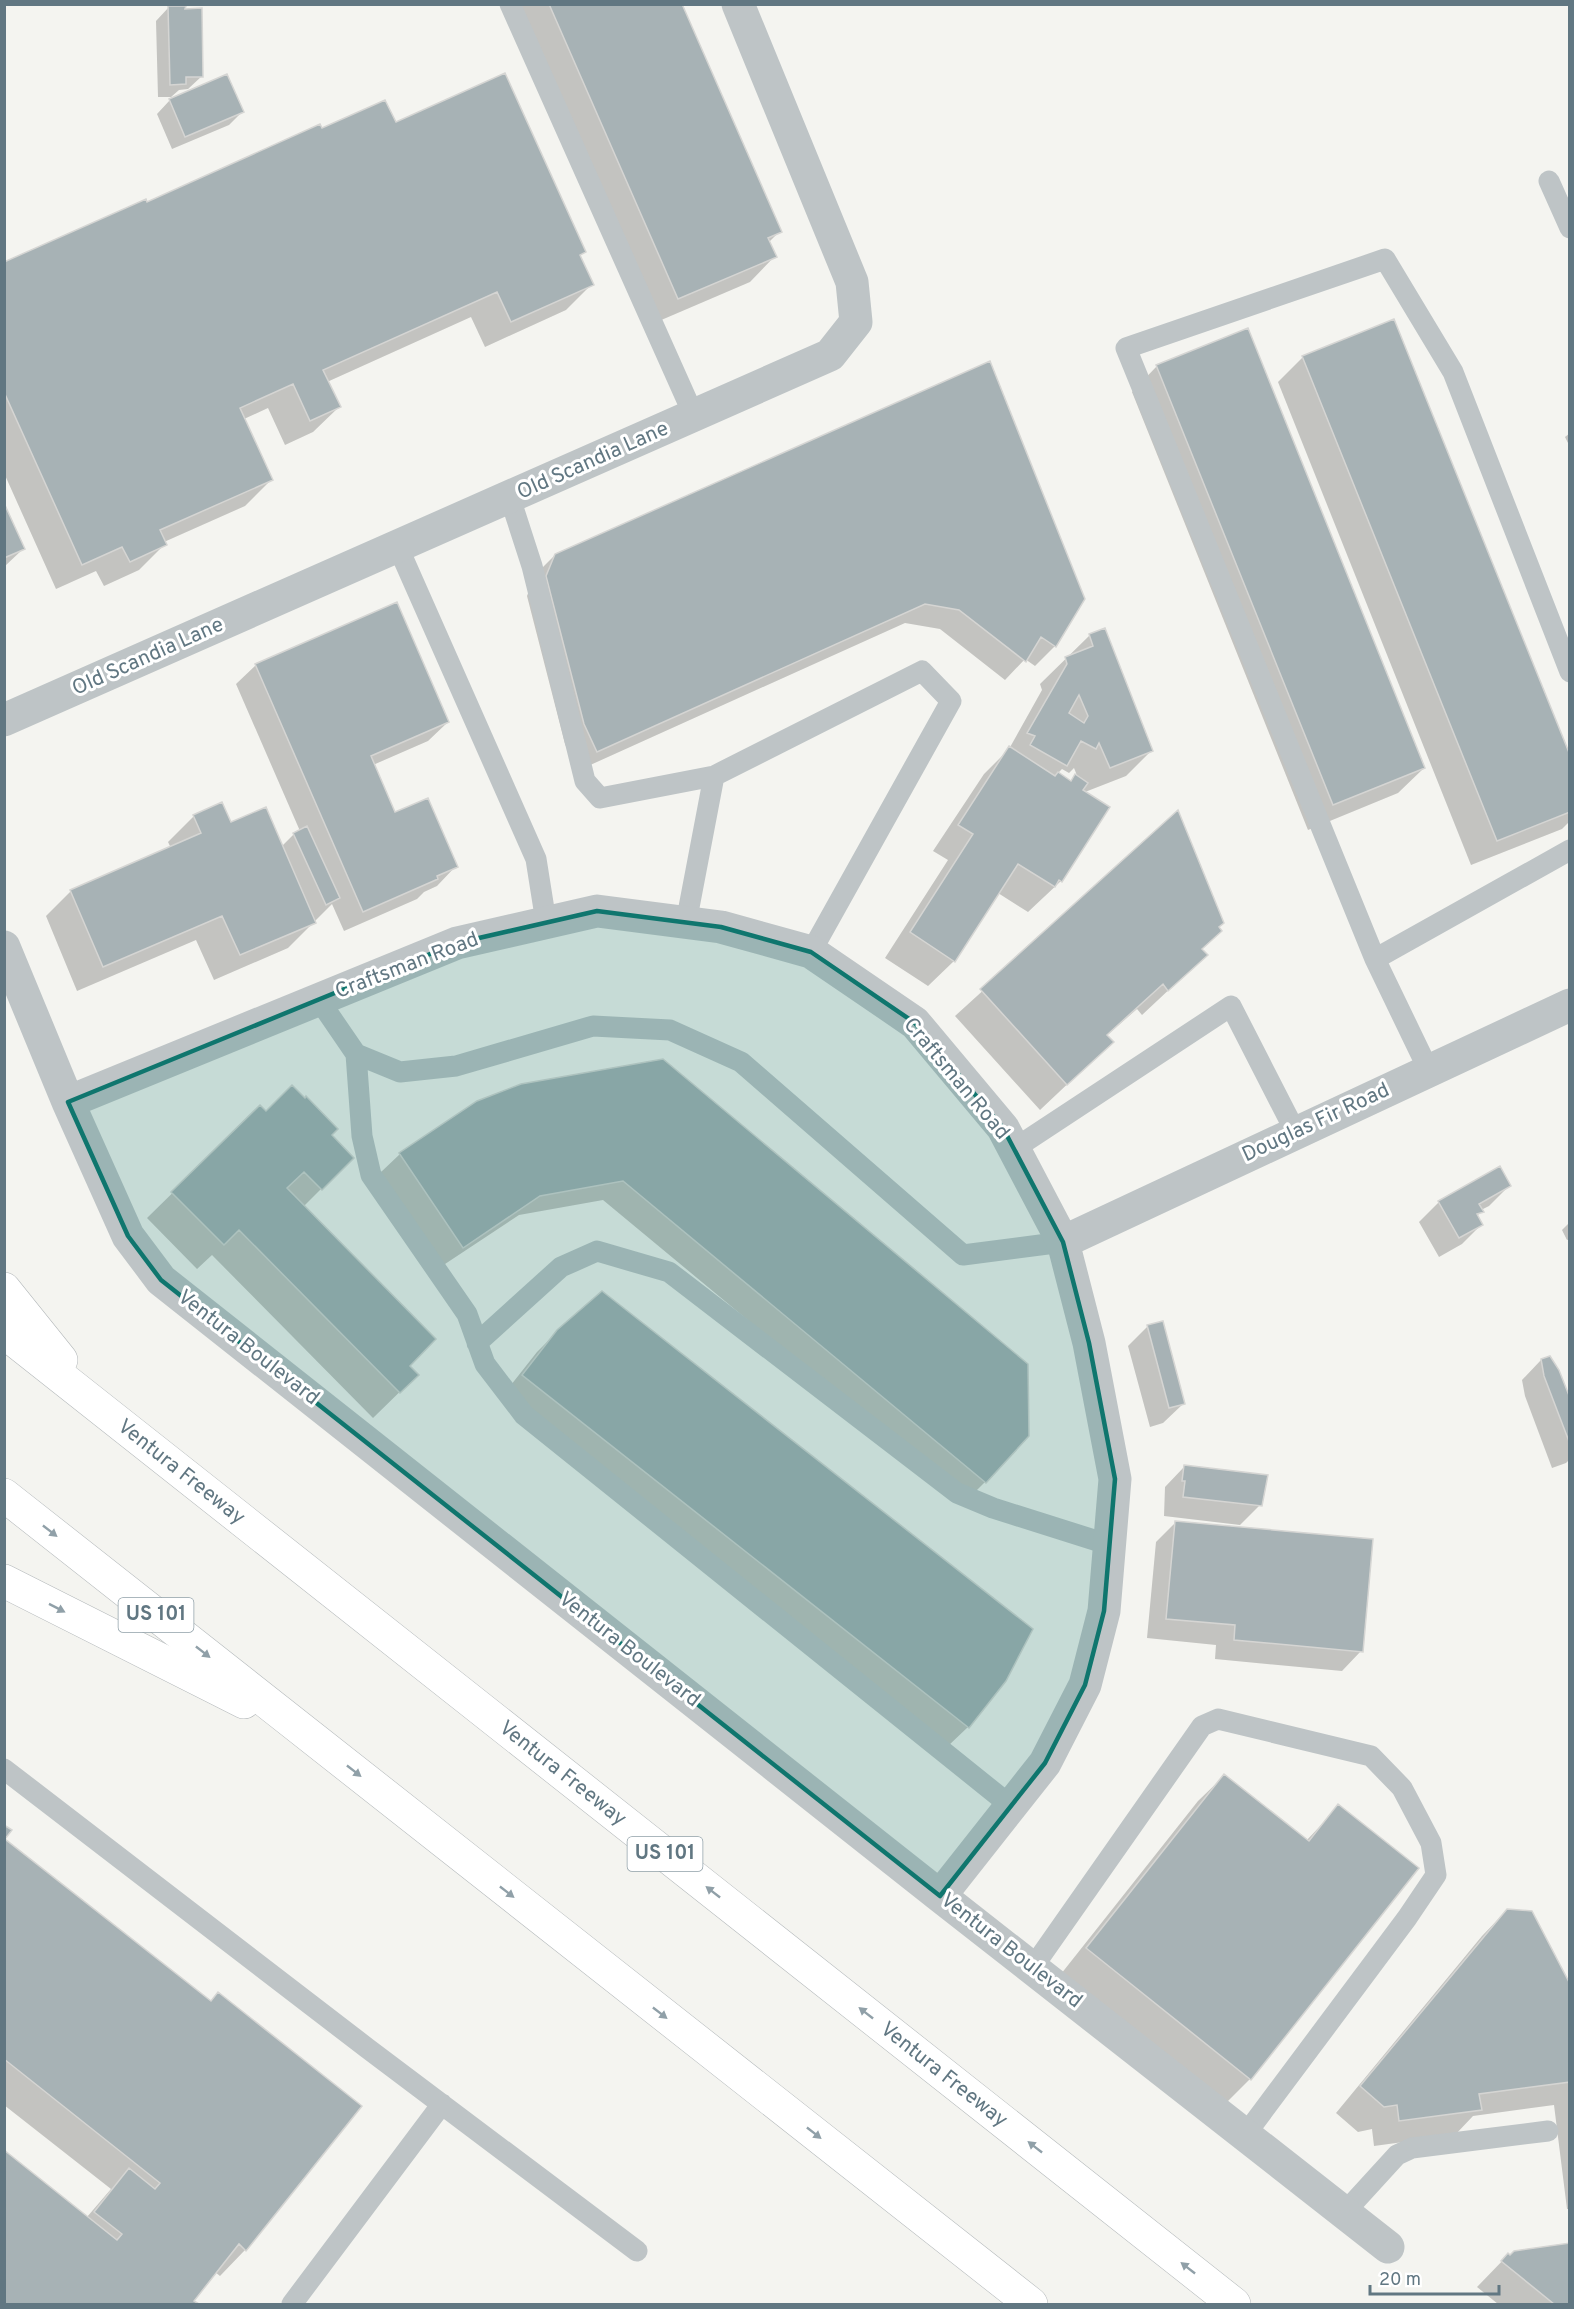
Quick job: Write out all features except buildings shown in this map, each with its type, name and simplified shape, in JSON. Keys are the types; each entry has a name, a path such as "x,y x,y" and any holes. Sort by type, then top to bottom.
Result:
{"highway":[{"path":"4,1289 96,1404"},
{"name":"Ventura Freeway","path":"4,1332 1234,2304"},
{"name":"US 101","path":"4,1495 1031,2304"},
{"path":"4,1581 308,1735"}],"street":[{"name":"Old Scandia Lane","path":"4,720 830,356 856,322 852,282 738,4"},
{"name":"Craftsman Road","path":"68,1102 457,943 597,911 721,927 811,952 915,1023 1003,1128 1063,1242 1089,1343 1115,1479 1104,1611 1085,1685 1045,1763 940,1896"},
{"name":"Ventura Boulevard","path":"4,947 68,1102 128,1236 161,1280 1388,2247"},
{"name":"Douglas Fir Road","path":"1063,1242 1569,1005"}],"lane":[{"path":"510,4 694,416"},
{"path":"1549,181 1569,228"},
{"path":"1429,1071 1375,959 1126,348 1385,259 1453,372 1569,672"},
{"path":"510,498 532,566 585,781 600,798 714,777 922,671 951,701 811,952"},
{"path":"398,547 536,859 546,922"},
{"path":"686,923 714,777"},
{"path":"1375,959 1569,850"},
{"path":"319,1000 356,1054 363,1136 371,1175 467,1314 485,1364 524,1415 1011,1806"},
{"path":"1014,1149 1231,1006 1296,1133"},
{"path":"356,1054 400,1072 456,1066 593,1026 670,1030 741,1062 963,1255 1063,1242"},
{"path":"477,1343 561,1267 597,1251 669,1272 957,1492 993,1508 1110,1545"},
{"path":"1033,1967 1202,1726 1218,1719 1371,1756 1402,1788 1431,1843 1436,1875 1407,1918 1245,2135"},
{"path":"4,1769 637,2251"},
{"path":"292,2304 442,2104"},
{"path":"1344,2213 1397,2155 1412,2148 1548,2131"}],"highlighted area":[{"path":"597,911 721,927 811,952 915,1023 1003,1128 1063,1242 1089,1343 1115,1479 1104,1611 1085,1685 1045,1763 940,1896 161,1280 128,1236 68,1102 457,943"}]}
